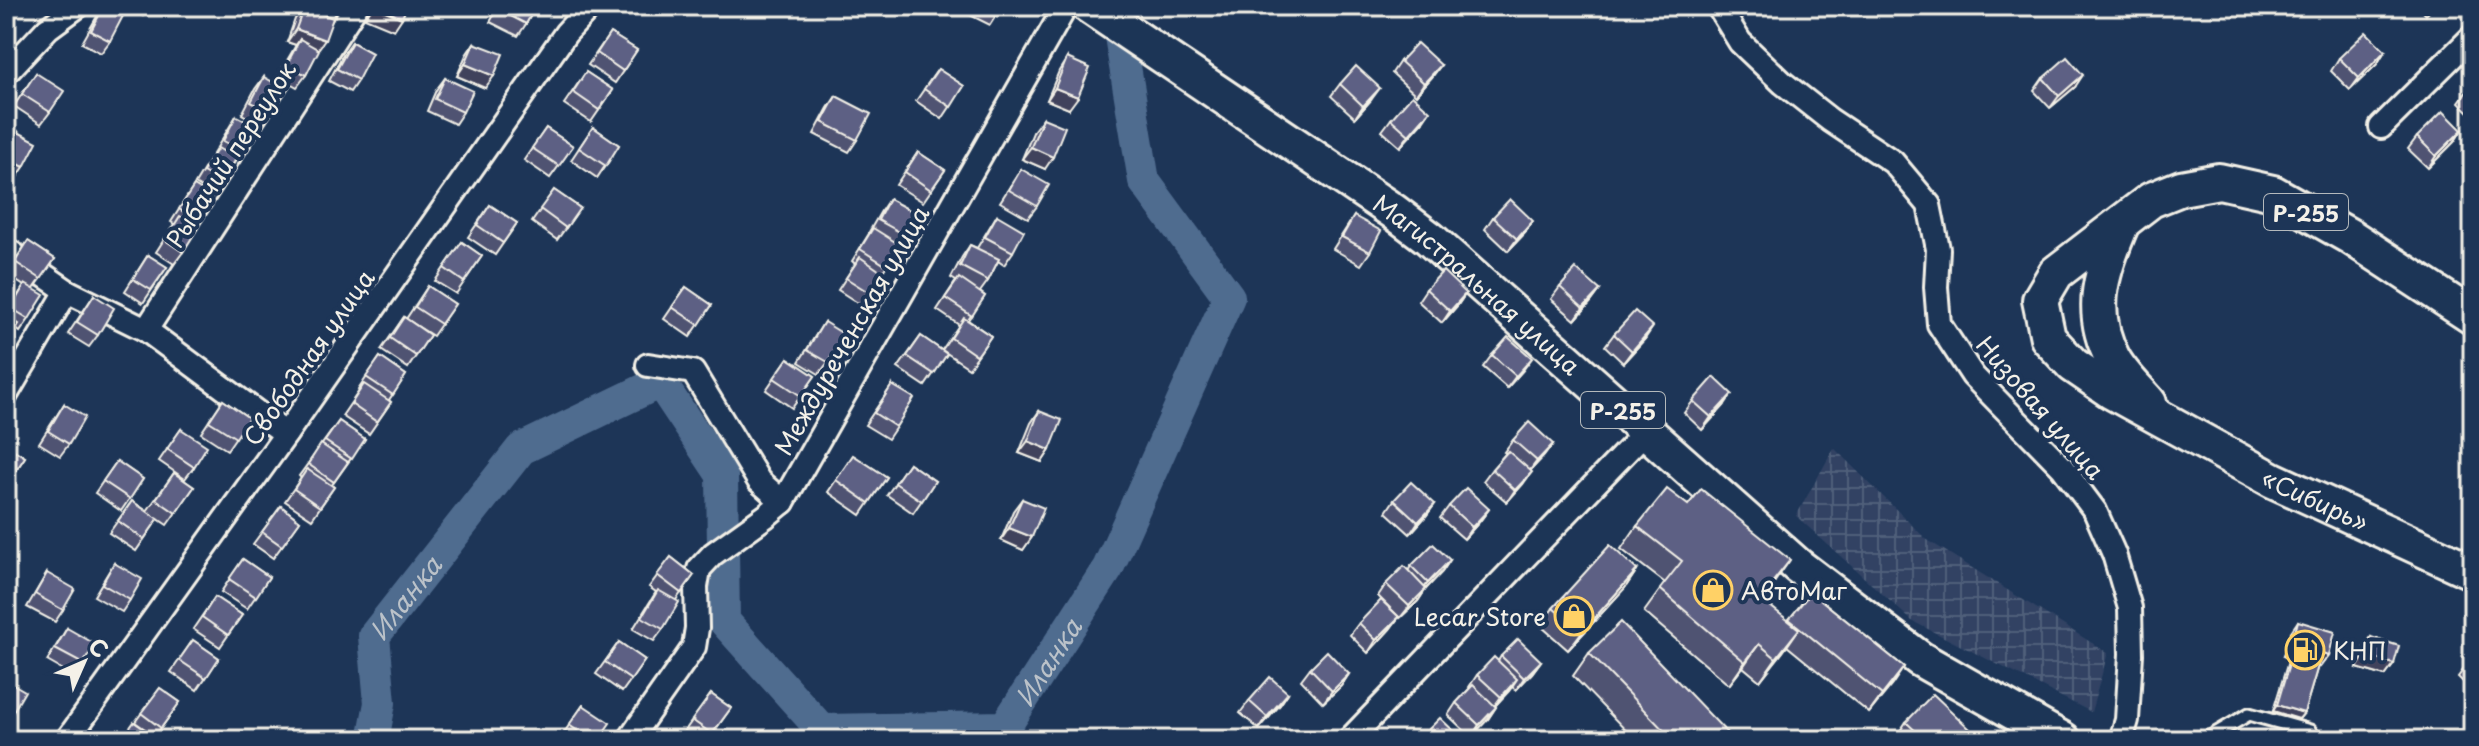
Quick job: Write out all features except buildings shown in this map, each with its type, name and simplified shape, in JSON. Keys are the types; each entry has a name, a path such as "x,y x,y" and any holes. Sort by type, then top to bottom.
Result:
{"main road":[{"name":"Магистральная улица","path":"1089,6 1429,238 1798,566 1920,659 2063,740"},
{"name":"«Сибирь»","path":"2473,317 2351,237 2273,193 2219,181 2181,188 2151,200 2056,273 2040,300 2048,338 2073,365 2111,391 2273,480 2473,572"},
{"name":"«Сибирь»","path":"2124,219 2106,260 2098,296 2103,332 2114,360 2161,418"}],"street":[{"path":"6,73 48,28 78,6"},
{"name":"Рыбачий переулок","path":"146,330 356,6"},
{"name":"Свободная улица","path":"67,740 286,434 566,33 591,6"},
{"name":"Междуреченская улица","path":"648,365 693,372 759,481 783,502 1066,6"},
{"name":"Низовая улица","path":"1718,6 1740,42 1783,83 1830,120 1893,162 1929,205 1938,249 1936,287 1939,324 1973,376 2062,467 2095,511 2114,554 2130,608 2127,720 2121,740"},
{"path":"2381,127 2473,36"},
{"path":"6,249 67,291 146,330 286,434"},
{"path":"6,395 67,291"},
{"path":"1349,740 1646,431"},
{"path":"629,740 694,647 699,569 713,554 783,502"}],"lane":[{"path":"2205,740 2249,714 2310,731 2316,740"}],"shaded area":[{"path":"1834,448 1926,539 2108,653 2091,712 1912,621 1796,516"}],"waterway":[{"name":"Иланка","path":"373,740 380,703 374,636 521,449 660,382 722,475 724,621 822,730 1005,727 1108,568 1229,297 1144,181 1115,6"}],"place":[{"name":"АвтоМаг","path":"1713,590"},
{"name":"Lecar Store","path":"1574,616"},
{"name":"КНП","path":"2305,650"}]}
